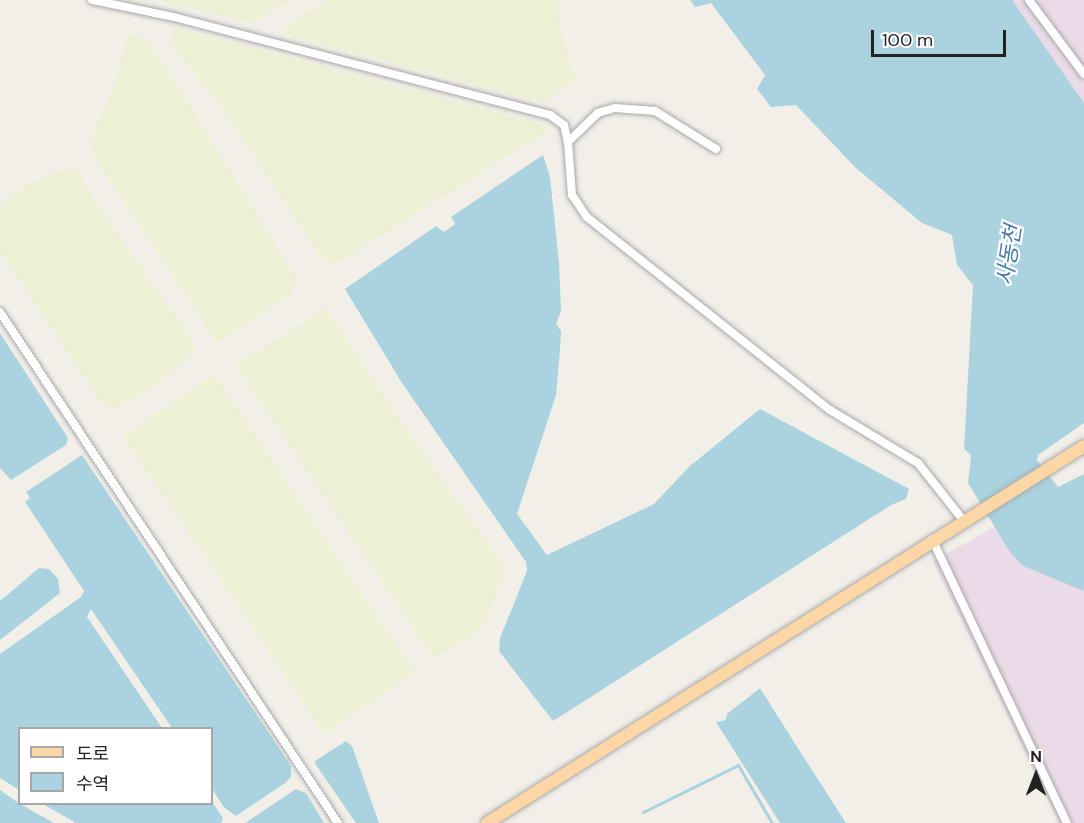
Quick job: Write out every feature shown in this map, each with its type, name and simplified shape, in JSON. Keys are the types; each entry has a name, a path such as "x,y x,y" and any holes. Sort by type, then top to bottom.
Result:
{"main road":[{"path":"487,823 932,539 1084,446"}],"street":[{"path":"92,0 174,17 550,115 564,125 568,142 572,195 587,217 830,410 918,463 963,520"},
{"path":"1029,0 1084,74"},
{"path":"568,142 598,113 636,106 655,111 716,149"},
{"path":"0,312 338,823"},
{"path":"932,539 1067,823"}],"shaded area":[{"path":"993,0 1084,0 1084,166"},
{"path":"1084,478 1084,823 1059,823 933,561"}],"green space":[{"path":"154,0 291,0 254,23"},
{"path":"328,0 558,0 558,17 575,81 545,103 286,35 285,28 293,20"},
{"path":"181,29 543,125 547,127 546,132 341,261 329,263 320,256 228,116 169,41 173,31"},
{"path":"128,33 147,41 173,78 296,277 292,294 220,342 215,341 93,155 89,141 113,88"},
{"path":"71,167 78,170 96,202 191,338 196,351 158,384 113,409 98,399 0,252 0,205 30,183"},
{"path":"323,310 328,310 395,413 503,564 504,574 485,623 458,645 432,657 237,368 238,363"},
{"path":"214,374 415,672 324,734 123,436"}],"water":[{"name":"사동천","path":"690,0 1012,0 1084,103 1084,423 1038,455 1037,460 1058,487 1084,474 1084,591 1023,566 1010,552 968,483 971,455 964,449 973,285 957,265 952,235 922,223 856,168 796,105 771,107 757,89 765,75 711,3 695,7"},
{"path":"543,155 550,177 559,263 561,311 556,324 561,331 560,350 556,395 517,514 547,555 654,504 690,466 760,409 909,489 906,499 891,505 553,721 499,651 500,638 527,571 526,562 402,383 345,289 436,226 444,232 455,224 451,217"},
{"path":"0,333 68,438 66,445 11,480 0,468"},
{"path":"82,455 291,766 291,777 285,783 236,816 224,807 213,790 213,727 171,727 91,609 87,617 161,727 18,727 18,789 0,778 0,654 81,597 84,591 25,502 30,498 26,492"},
{"path":"39,568 49,569 58,579 60,593 0,640 0,601"},
{"path":"760,688 846,823 780,823 716,722 726,720 727,714"},
{"path":"346,741 352,746 379,823 356,823 316,765 315,761"},
{"path":"296,789 306,793 324,823 245,823"},
{"path":"0,790 18,803 18,805 54,823 0,823"},
{"path":"213,803 223,818 221,823 76,823 45,805"}],"waterway":[{"path":"643,812 738,765 772,823"}]}
